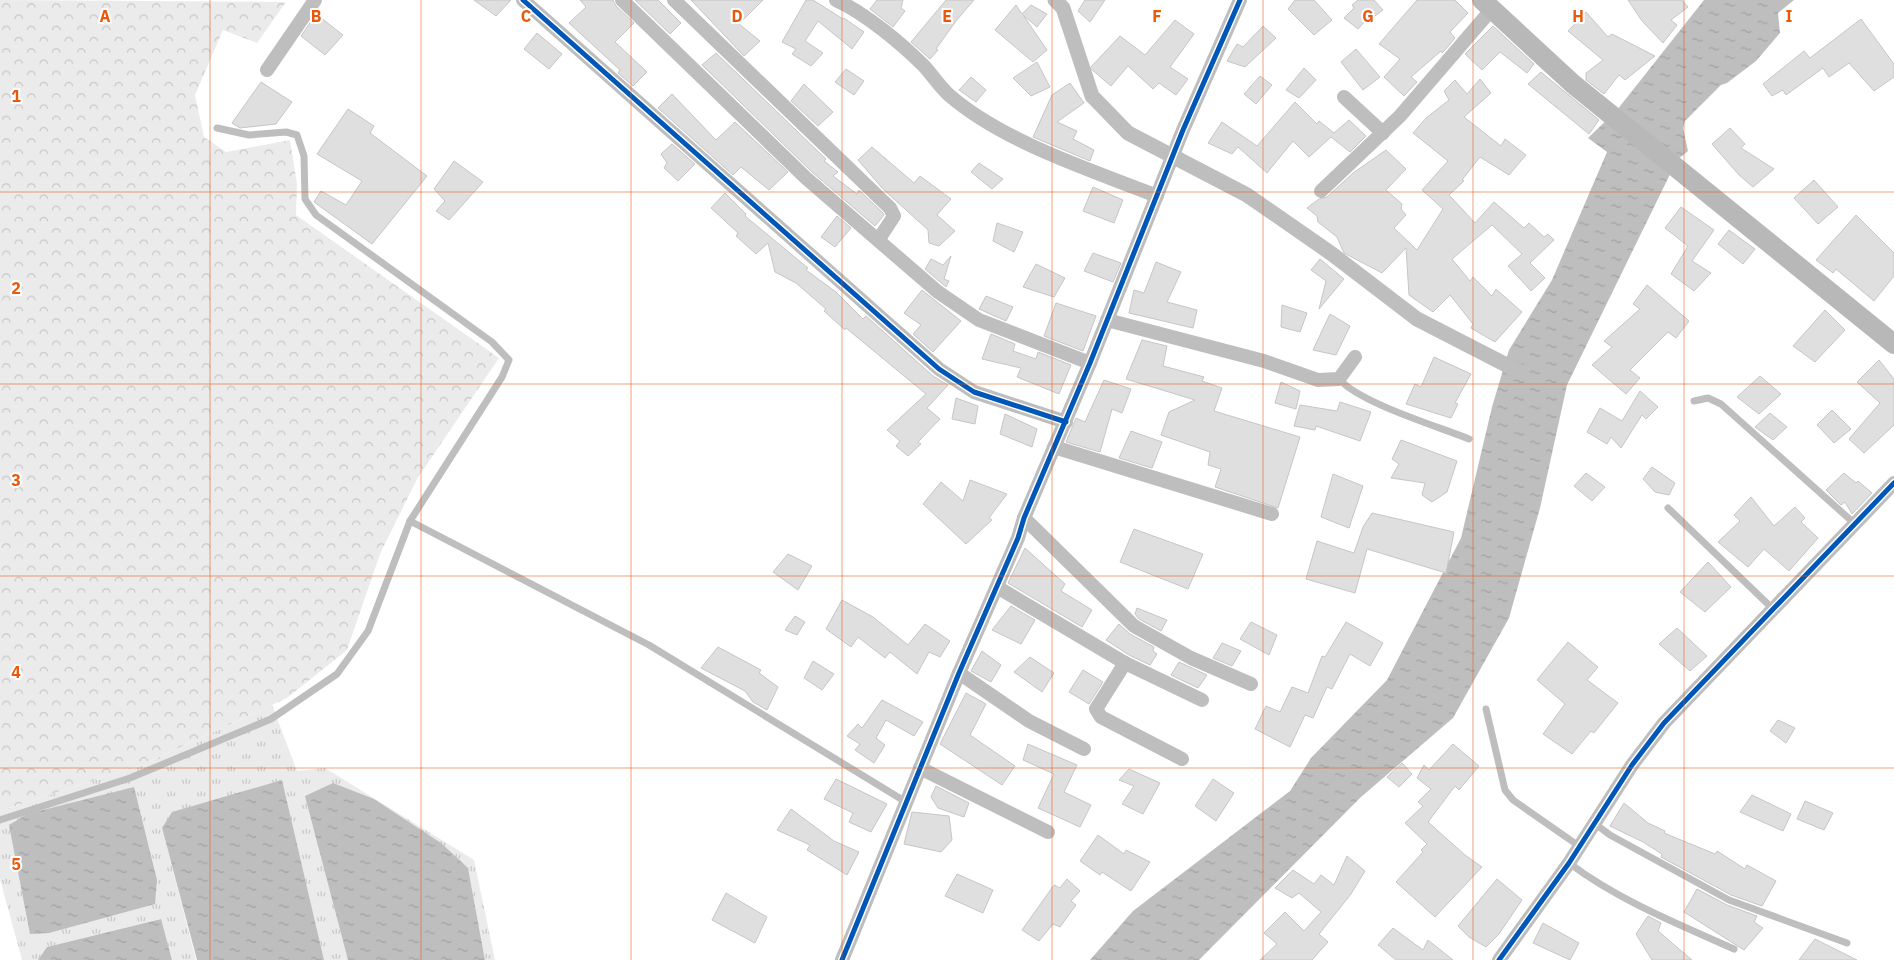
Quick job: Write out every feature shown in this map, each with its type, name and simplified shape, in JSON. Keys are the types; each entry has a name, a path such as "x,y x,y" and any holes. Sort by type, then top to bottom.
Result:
{"street":[{"path":"267,70 315,0"},
{"path":"523,0 939,369 974,392 1066,422"},
{"path":"622,0 806,178 879,239 938,292 979,320 1090,363"},
{"path":"674,0 890,208 894,216 879,239"},
{"path":"836,0 904,48 924,66 949,95 990,122 1044,151 1158,194"},
{"path":"848,958 906,802 1066,422 1182,130 1240,0"},
{"path":"1320,191 1383,133 1487,5 1573,84 1894,344"},
{"path":"1344,97 1383,133"},
{"path":"1107,320 1264,361 1318,380 1339,379 1355,356"},
{"path":"1054,447 1272,514"},
{"path":"1499,960 1569,864 1632,765 1664,723 1894,484"},
{"path":"1024,518 1134,626 1190,658 1251,684"},
{"path":"996,587 1125,663 1202,700"},
{"path":"1125,663 1096,709 1101,717 1182,759"},
{"path":"959,673 1028,721 1084,749"},
{"path":"920,768 1048,832"}],"lane":[{"path":"0,820 130,778 271,719 337,674 368,631 410,521 502,377 509,360 492,342 316,215 305,199 304,156 297,136 286,132 249,135 217,128"},
{"path":"1339,379 1347,388 1394,410 1469,439"},
{"path":"1694,401 1708,398 1721,404 1855,524"},
{"path":"1668,508 1773,609"},
{"path":"410,521 649,645 906,802"},
{"path":"1486,709 1501,775 1509,795 1513,800 1579,846"},
{"path":"1594,823 1610,835 1729,900 1847,943"},
{"path":"1569,864 1586,876 1664,917 1734,949"}],"green space":[{"path":"0,0 286,2 257,43 223,30 195,95 204,137 226,152 290,140 297,184 296,215 499,358 417,479 380,554 347,650 287,698 142,765 0,811"},
{"path":"272,705 297,771 325,768 474,860 495,960 485,960 468,868 331,891 348,960 324,960 282,781 162,828 196,960 172,960 160,919 47,947 38,960 22,960 0,879 0,811 142,765"}],"water":[{"path":"1704,0 1794,0 1778,13 1780,33 1756,61 1727,83 1721,85 1685,121 1683,128 1688,151 1677,160 1567,385 1540,508 1509,618 1453,718 1361,797 1199,960 1090,960 1133,911 1290,791 1311,758 1387,680 1461,538 1492,407 1509,350 1552,280 1607,152 1588,138 1617,110"},
{"path":"282,780 324,960 197,960 162,828 172,812"},
{"path":"333,783 374,799 441,843 468,868 485,960 348,960 305,796"},
{"path":"134,787 157,880 155,904 49,933 30,934 9,825 27,814"},
{"path":"161,919 172,960 38,960 47,947"}],"building":[{"path":"474,0 511,0 496,16"},
{"path":"580,0 613,0 616,6 634,23 615,42 647,72 633,86 618,73 620,70 569,23 586,7"},
{"path":"635,0 658,0 681,23 670,34"},
{"path":"691,0 763,0 739,24 760,41 744,56"},
{"path":"806,0 813,0 864,32 852,49 818,21 805,41 823,53 811,66 792,54 796,49 782,42"},
{"path":"877,0 903,0 901,8 905,11 893,27 870,9"},
{"path":"946,0 974,0 956,21 936,49 938,50 930,59 911,42"},
{"path":"1085,0 1105,0 1090,22 1078,11"},
{"path":"1295,0 1314,0 1332,20 1314,35 1288,9"},
{"path":"1358,0 1374,0 1383,10 1368,21 1366,20 1358,29 1344,18 1354,8 1352,5"},
{"path":"1417,0 1455,0 1468,13 1450,32 1455,38 1445,50 1442,53 1441,51 1411,77 1417,82 1404,96 1384,77 1400,59 1379,44"},
{"path":"1628,0 1682,0 1688,7 1671,20 1677,25 1663,43 1642,21"},
{"path":"1016,5 1022,14 1031,5 1047,14 1037,27 1023,15 1047,50 1033,62 995,30"},
{"path":"1586,12 1608,37 1612,34 1655,56 1625,80 1619,75 1604,94 1586,80 1586,73 1603,60 1568,31"},
{"path":"316,14 343,35 325,55 301,36"},
{"path":"1861,19 1894,64 1894,77 1874,91 1849,63 1829,77 1823,68 1786,95 1783,90 1772,96 1763,84 1804,51 1810,58"},
{"path":"1175,20 1194,34 1170,67 1188,79 1176,95 1159,83 1153,89 1128,66 1111,86 1090,68 1120,36 1145,55"},
{"path":"1263,26 1276,38 1245,67 1227,61 1237,44 1243,47"},
{"path":"1493,26 1534,64 1527,73 1500,52 1482,70 1465,54"},
{"path":"537,33 562,54 549,69 524,49"},
{"path":"1356,49 1380,77 1363,90 1341,62"},
{"path":"716,53 826,159 824,161 838,172 833,176 857,194 859,190 883,213 884,215 875,226 812,172 702,65"},
{"path":"1037,62 1050,87 1031,96 1013,78"},
{"path":"1304,68 1316,80 1299,98 1286,90"},
{"path":"846,69 864,81 854,95 835,82"},
{"path":"1541,72 1599,120 1589,134 1528,84"},
{"path":"1260,76 1272,85 1256,104 1244,94"},
{"path":"971,77 986,90 976,102 959,90"},
{"path":"1480,79 1491,93 1464,117 1501,146 1505,139 1526,155 1509,175 1480,157 1462,180 1464,181 1449,195 1475,223 1494,202 1524,228 1529,223 1544,237 1548,234 1554,240 1530,263 1545,278 1531,291 1508,266 1522,254 1492,225 1452,259 1470,281 1473,277 1492,296 1496,289 1522,312 1495,342 1471,328 1473,324 1450,295 1433,312 1409,295 1406,248 1382,273 1344,253 1337,237 1318,222 1317,216 1307,208 1319,199 1327,197 1353,173 1386,150 1406,169 1386,190 1402,204 1401,209 1406,215 1394,228 1417,250 1443,209 1422,190 1448,161 1413,133 1426,118 1449,100 1444,91 1455,80 1467,94"},
{"path":"261,82 292,102 276,124 240,128 232,123"},
{"path":"1070,83 1084,103 1057,122 1077,131 1073,139 1094,150 1090,161 1033,137 1052,95"},
{"path":"804,84 833,112 818,126 791,101"},
{"path":"672,94 716,140 735,122 788,172 769,190 741,167 733,175 658,108"},
{"path":"1295,102 1317,124 1319,121 1334,133 1349,120 1366,136 1350,152 1331,137 1309,157 1293,141 1267,173 1238,147 1232,154 1208,143 1222,122 1257,146"},
{"path":"348,109 374,126 370,133 427,176 372,244 314,202 321,191 346,205 362,181 317,154"},
{"path":"1730,128 1745,144 1741,148 1774,169 1753,187 1739,175 1712,144"},
{"path":"672,144 695,164 678,181 664,168 667,163 661,154"},
{"path":"872,147 914,183 920,176 951,199 937,215 955,231 939,246 929,243 928,230 883,189 858,160"},
{"path":"454,161 483,182 449,220 436,211 445,201 434,189"},
{"path":"979,163 1003,179 992,189 971,172"},
{"path":"1814,180 1838,207 1818,224 1794,198"},
{"path":"1093,187 1123,200 1114,223 1083,211"},
{"path":"725,193 746,214 745,216 808,268 806,270 836,292 863,319 866,316 933,376 948,385 927,408 940,419 918,442 921,444 908,456 896,446 900,441 887,430 926,394 846,328 845,330 824,311 826,309 796,283 775,272 768,243 756,254 736,236 738,233 711,208"},
{"path":"1681,207 1714,230 1692,261 1711,273 1694,291 1671,274 1688,246 1665,228"},
{"path":"1856,215 1894,253 1894,276 1874,301 1836,269 1833,273 1816,260"},
{"path":"837,216 851,228 835,247 821,237"},
{"path":"997,223 1023,232 1014,252 993,241"},
{"path":"1729,230 1755,249 1743,264 1718,244"},
{"path":"1093,253 1121,263 1113,282 1084,271"},
{"path":"951,256 944,279 949,281 946,287 925,269 931,259 943,265"},
{"path":"1320,259 1344,279 1319,309 1326,281 1311,270"},
{"path":"1156,262 1181,272 1167,302 1197,310 1193,328 1129,313 1134,290 1144,293"},
{"path":"1036,264 1065,278 1054,297 1023,287"},
{"path":"1647,285 1689,321 1676,338 1668,332 1630,370 1640,378 1626,394 1592,365 1612,347 1604,341 1640,309 1633,304"},
{"path":"922,290 961,321 933,352 913,334 921,325 904,313"},
{"path":"986,296 1013,307 1006,321 979,309"},
{"path":"1056,303 1096,316 1083,351 1044,336"},
{"path":"1282,305 1307,313 1300,332 1281,327"},
{"path":"1825,310 1845,330 1815,362 1793,346"},
{"path":"1330,314 1350,326 1336,355 1313,350"},
{"path":"991,334 1015,344 1013,351 1036,359 1038,352 1071,365 1059,394 1017,377 1021,368 982,359"},
{"path":"1142,340 1167,346 1163,366 1204,377 1202,381 1222,388 1214,411 1300,437 1278,508 1215,487 1221,469 1208,465 1210,452 1161,435 1169,412 1195,400 1126,379"},
{"path":"1434,357 1471,374 1455,403 1458,404 1451,418 1406,404 1415,384 1421,387"},
{"path":"1879,360 1894,379 1894,425 1864,453 1849,439 1880,403 1857,382"},
{"path":"1760,376 1781,394 1759,414 1737,397"},
{"path":"1104,380 1131,389 1122,413 1112,409 1100,452 1066,442 1076,418 1085,422"},
{"path":"1281,382 1300,391 1296,409 1275,403"},
{"path":"1640,391 1658,407 1646,419 1642,415 1621,448 1611,437 1607,444 1587,432 1600,408 1622,421"},
{"path":"956,398 978,406 975,424 952,419"},
{"path":"1340,402 1371,412 1360,441 1316,426 1315,430 1294,426 1300,405 1337,411"},
{"path":"1832,410 1851,429 1834,443 1817,425"},
{"path":"1770,413 1787,427 1773,440 1755,427"},
{"path":"1005,414 1037,429 1032,447 1000,434"},
{"path":"1131,431 1162,442 1152,468 1119,458"},
{"path":"1401,440 1457,461 1447,492 1432,502 1422,495 1425,483 1391,478 1399,464 1392,459"},
{"path":"1652,467 1675,483 1669,495 1655,492 1643,479"},
{"path":"1586,473 1605,487 1592,501 1574,486"},
{"path":"1844,473 1856,483 1858,481 1872,493 1852,514 1845,502 1841,505 1826,490"},
{"path":"1333,474 1363,486 1349,528 1321,517"},
{"path":"970,480 1007,494 989,518 992,520 966,544 923,504 941,482 963,501"},
{"path":"1751,497 1774,526 1795,507 1805,518 1801,522 1818,538 1789,571 1764,549 1748,567 1718,542 1740,521 1734,515"},
{"path":"1372,513 1454,532 1446,573 1367,549 1355,593 1306,579 1317,541 1354,553 1363,527"},
{"path":"1134,529 1203,554 1188,589 1120,562"},
{"path":"1025,548 1065,584 1061,591 1092,610 1082,627 1008,583"},
{"path":"788,554 812,566 798,590 773,572"},
{"path":"1708,562 1731,587 1705,612 1680,592"},
{"path":"842,600 873,617 908,645 925,624 950,641 940,657 929,652 917,674 890,652 885,658 858,637 851,647 826,629"},
{"path":"1011,606 1035,620 1021,644 992,630"},
{"path":"1137,608 1167,620 1161,631 1139,619 1135,614"},
{"path":"795,616 805,622 797,635 785,630"},
{"path":"1251,622 1277,635 1269,655 1240,639"},
{"path":"1346,622 1383,643 1370,666 1350,654 1332,689 1327,687 1313,718 1305,715 1290,747 1255,729 1266,706 1280,712 1292,687 1308,693 1322,656 1325,657"},
{"path":"1119,624 1130,634 1154,647 1153,651 1157,654 1150,665 1129,655 1106,640"},
{"path":"1677,628 1707,656 1690,671 1659,644"},
{"path":"1568,642 1598,667 1587,680 1618,703 1594,733 1591,731 1572,754 1543,734 1565,704 1537,680"},
{"path":"1222,643 1241,651 1232,666 1213,658"},
{"path":"718,647 761,670 759,673 778,687 767,710 753,702 745,691 701,668"},
{"path":"982,651 1001,665 991,682 971,671"},
{"path":"1030,657 1054,673 1042,692 1014,672"},
{"path":"813,661 834,674 822,690 804,678"},
{"path":"1179,662 1207,675 1198,688 1171,675"},
{"path":"1083,670 1103,682 1089,704 1069,692"},
{"path":"966,693 986,704 970,735 1015,766 1002,785 940,744"},
{"path":"882,700 923,722 914,736 886,720 876,738 885,745 874,763 855,750 860,744 847,736 858,724 862,728"},
{"path":"1778,720 1795,728 1786,743 1770,731"},
{"path":"1028,744 1077,765 1064,792 1091,805 1080,827 1038,808 1054,774 1023,760"},
{"path":"1453,744 1479,766 1459,790 1455,786 1428,822 1465,855 1482,867 1435,917 1396,882 1423,852 1421,850 1427,844 1405,823 1423,806 1418,802 1431,789 1417,778 1424,765 1429,770"},
{"path":"1402,763 1412,774 1399,787 1387,777"},
{"path":"1129,769 1160,783 1143,814 1122,804 1134,786 1119,780"},
{"path":"836,779 887,804 871,832 849,822 853,813 824,799"},
{"path":"1213,779 1234,793 1216,821 1195,806"},
{"path":"936,786 969,803 964,817 938,808 931,797"},
{"path":"1752,795 1791,814 1783,831 1740,812"},
{"path":"1805,801 1833,813 1824,830 1797,819"},
{"path":"1624,803 1648,823 1665,831 1664,833 1715,854 1717,851 1745,869 1747,865 1776,881 1762,906 1731,895 1661,857 1662,854 1643,842 1610,826"},
{"path":"791,809 834,841 859,852 847,875 807,850 810,845 777,830"},
{"path":"912,812 949,816 952,840 941,852 904,844"},
{"path":"1098,835 1124,854 1126,850 1150,862 1131,891 1102,872 1100,875 1080,861"},
{"path":"1347,856 1365,871 1351,894 1319,934 1328,942 1312,960 1260,960 1277,944 1264,933 1285,912 1304,931 1321,912 1299,893 1292,898 1275,888 1293,870 1314,884 1321,875 1334,885"},
{"path":"957,874 993,890 983,913 945,896"},
{"path":"1067,879 1080,891 1071,901 1076,905 1060,927 1053,924 1039,941 1022,930 1054,885 1060,888"},
{"path":"1497,879 1522,900 1499,934 1486,947 1469,937 1458,926"},
{"path":"1697,889 1727,905 1757,916 1754,922 1763,928 1744,950 1684,912"},
{"path":"726,893 767,917 755,943 712,920"},
{"path":"1648,916 1661,923 1658,931 1692,960 1652,960 1636,934"},
{"path":"1543,923 1579,943 1570,960 1533,943"},
{"path":"1393,928 1423,950 1428,940 1453,960 1396,960 1378,945"},
{"path":"1815,939 1857,960 1799,960"}],"waterway":[{"path":"1055,0 1063,8 1092,96 1128,133 1247,195 1332,254 1417,319 1522,373"}],"cycle path":[{"path":"523,0 939,369 974,392 1066,422"},
{"path":"842,960 959,673 1018,538 1024,518 1090,363 1183,130 1240,0"},
{"path":"1499,960 1569,863 1632,765 1664,723 1894,483"}]}
